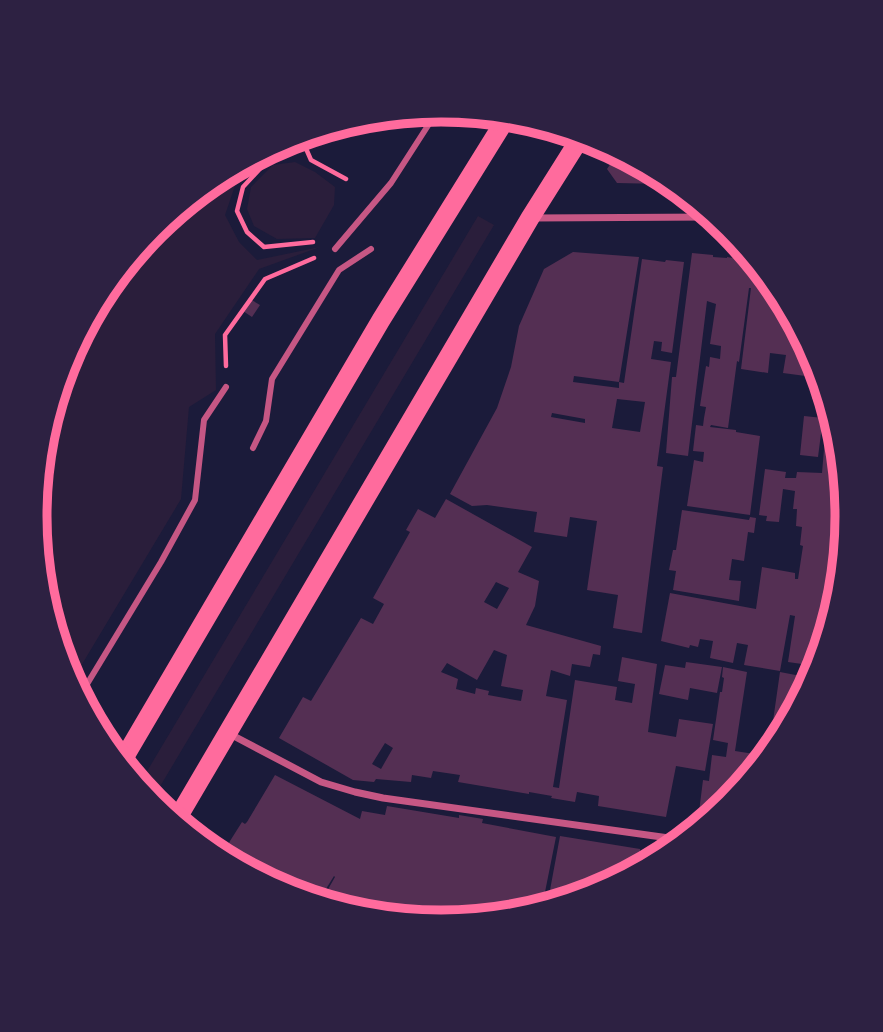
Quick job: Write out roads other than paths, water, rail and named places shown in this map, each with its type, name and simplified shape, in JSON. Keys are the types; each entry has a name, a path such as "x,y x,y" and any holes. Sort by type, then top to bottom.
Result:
{"highway":[{"path":"127,753 381,320 502,126"},
{"path":"181,812 530,218 575,146"}],"street":[{"path":"335,249 391,183 430,122"},
{"path":"530,218 698,217"},
{"path":"253,448 266,421 272,379 339,270 371,249"},
{"path":"86,686 195,500 204,420 226,387"},
{"path":"228,733 321,782 355,792 669,838"}]}
